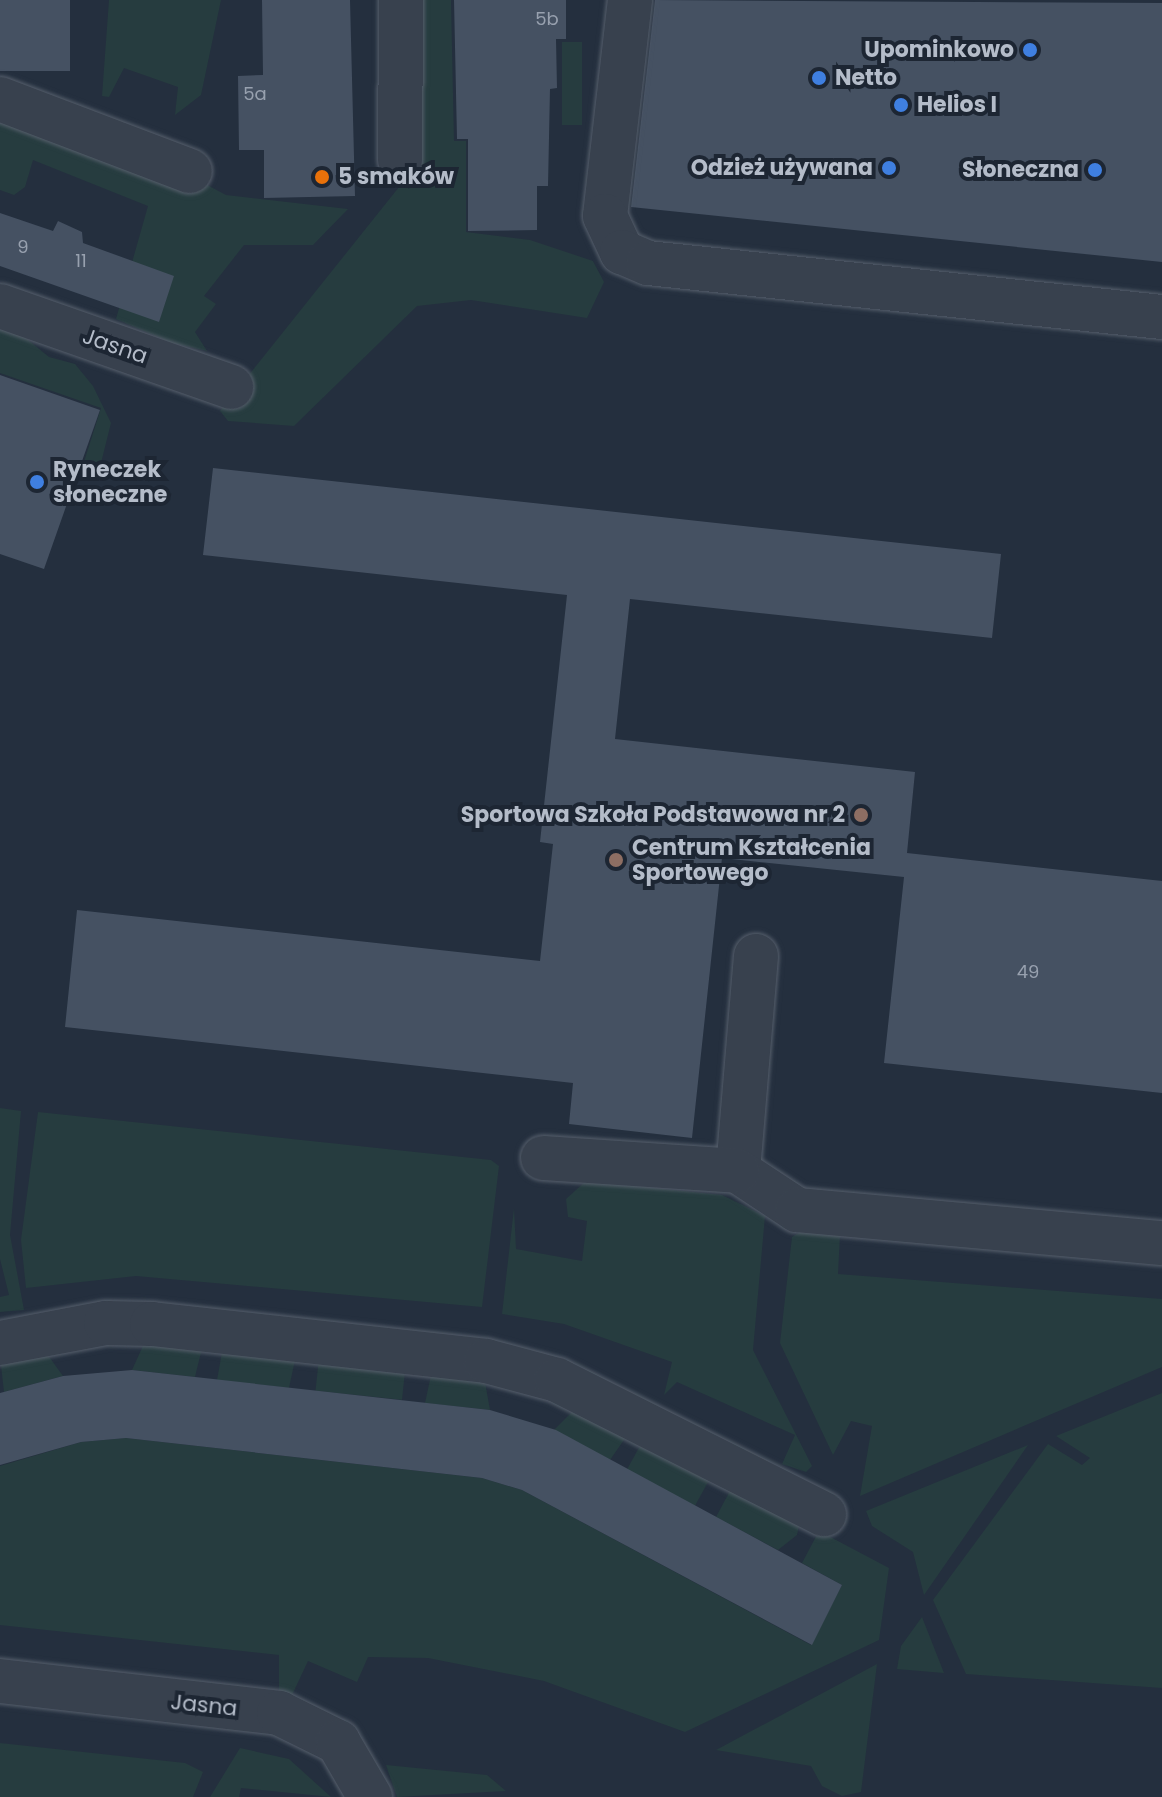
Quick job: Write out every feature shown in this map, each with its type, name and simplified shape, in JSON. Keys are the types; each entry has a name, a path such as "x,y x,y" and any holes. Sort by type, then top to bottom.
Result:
{"street":[{"path":"400,160 401,0"},
{"path":"630,0 605,216 622,252 648,263 1162,317"},
{"path":"0,99 190,171"},
{"name":"Jasna","path":"0,306 231,387"},
{"path":"738,1171 756,956"},
{"path":"543,1158 738,1171 797,1210 1162,1243"},
{"path":"0,1343 106,1323 152,1324 486,1361 557,1380 824,1514"},
{"name":"Jasna","path":"0,1681 279,1713 338,1742 370,1797"}],"green space":[{"path":"109,0 221,0 201,95 175,115 178,87 124,68 109,97 102,96"},
{"path":"409,0 451,0 454,141 466,141 466,232 530,240 593,261 604,282 587,318 471,300 417,306 294,426 228,421 220,411 411,172"},
{"path":"562,42 582,42 582,125 562,125"},
{"path":"0,122 194,178 226,195 348,209 313,245 244,245 204,296 216,304 195,332 207,351 172,343 116,319 148,206 33,160 25,187 14,195 0,190"},
{"path":"0,317 49,357 75,364 93,386 111,423 99,471 83,465 101,408 0,373"},
{"path":"0,1108 21,1111 10,1235 24,1310 0,1312 0,1297 9,1295 0,1259"},
{"path":"38,1112 491,1160 499,1166 482,1307 136,1276 26,1288 21,1240"},
{"path":"586,1181 722,1195 765,1216 753,1350 812,1466 806,1472 782,1464 795,1435 677,1382 664,1395 672,1362 564,1324 502,1314 514,1208 516,1249 582,1261 587,1221 568,1217 566,1199"},
{"path":"802,1231 840,1235 838,1274 1162,1299 1162,1367 860,1496 872,1426 851,1421 833,1455 780,1343 792,1237"},
{"path":"147,1337 204,1340 195,1377 132,1370"},
{"path":"224,1341 298,1346 289,1388 217,1380"},
{"path":"42,1347 63,1376 4,1392 0,1357"},
{"path":"320,1348 407,1357 402,1400 316,1391"},
{"path":"434,1361 485,1382 490,1410 425,1403"},
{"path":"1162,1393 1162,1688 966,1674 933,1600 1048,1444 1082,1465 1090,1458 1056,1436"},
{"path":"575,1409 628,1434 610,1460 554,1430"},
{"path":"645,1437 712,1474 694,1507 627,1469"},
{"path":"126,1438 482,1478 522,1490 811,1645 842,1585 802,1563 819,1531 889,1568 879,1640 685,1732 544,1681 428,1658 368,1657 357,1682 308,1661 292,1695 279,1690 279,1655 0,1625 0,1466 81,1442"},
{"path":"1028,1445 924,1595 913,1552 872,1526 866,1511"},
{"path":"733,1485 800,1520 797,1535 778,1550 716,1517"},
{"path":"922,1617 944,1673 897,1669 901,1646"},
{"path":"877,1664 861,1792 842,1796 822,1786 811,1766 716,1750"},
{"path":"0,1743 185,1763 203,1772 193,1797 0,1797"},
{"path":"240,1748 289,1759 331,1797 241,1788 239,1797 210,1797"},
{"path":"386,1765 487,1775 506,1791 397,1797"}],"building":[{"path":"0,0 70,0 70,71 0,71"},
{"path":"262,0 350,0 355,196 264,198 264,150 239,150 238,76 263,75"},
{"path":"454,0 566,0 566,39 556,39 557,88 550,89 548,186 537,186 537,230 468,231 468,139 457,139"},
{"name":"Helios I","path":"655,0 1162,3 1162,262 631,207"},
{"path":"0,213 53,231 58,221 82,232 83,243 174,276 159,322 0,266"},
{"name":"Ryneczek słoneczne","path":"0,375 100,410 44,569 0,554"},
{"path":"213,468 1001,554 992,638 630,599 615,739 915,772 907,853 1162,881 1162,1093 884,1063 904,877 722,858 692,1138 569,1124 573,1083 65,1027 77,910 540,961 553,844 540,842 567,595 203,555"},
{"path":"132,1370 490,1410 556,1430 842,1585 812,1645 522,1490 482,1478 126,1438 81,1442 0,1465 0,1393 63,1376"}],"place":[{"name":"Upominkowo","path":"1030,50"},
{"name":"Netto","path":"819,78"},
{"name":"Helios I","path":"901,105"},
{"name":"Odzież używana","path":"889,168"},
{"name":"Słoneczna","path":"1095,170"},
{"name":"5 smaków","path":"322,177"},
{"name":"Ryneczek słoneczne","path":"37,482"},
{"name":"Sportowa Szkoła Podstawowa nr 2","path":"861,815"},
{"name":"Centrum Kształcenia Sportowego","path":"616,860"}]}
